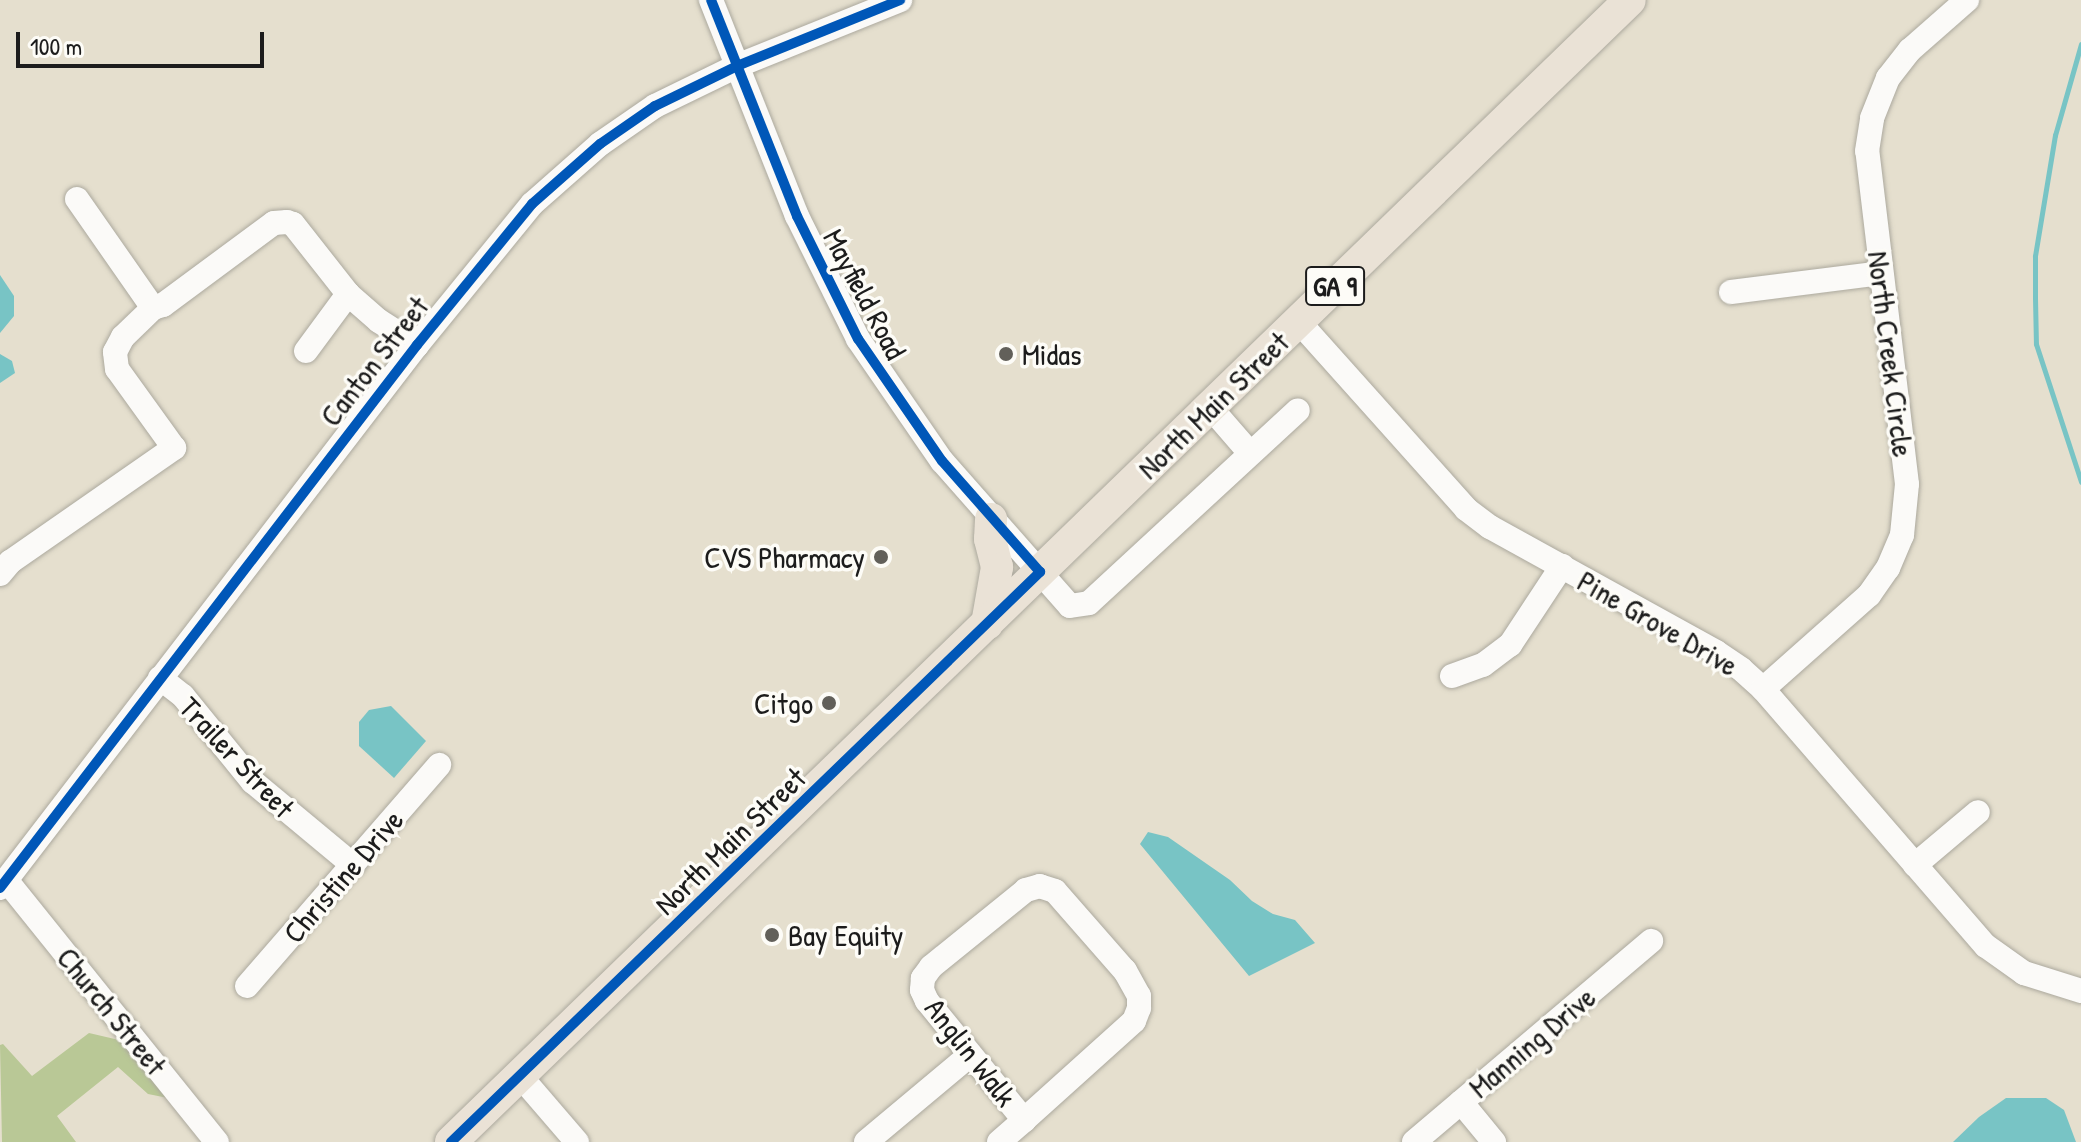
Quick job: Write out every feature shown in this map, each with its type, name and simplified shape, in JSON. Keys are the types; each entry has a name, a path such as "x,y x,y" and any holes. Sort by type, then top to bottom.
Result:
{"main road":[{"name":"North Main Street","path":"451,1142 1630,0"},
{"path":"987,624 997,567 990,539 991,519"}],"street":[{"name":"Mayfield Road","path":"711,0 813,253 858,339 925,437 991,519 1070,606 1089,603 1250,453"},
{"name":"Canton Street","path":"4,884 417,345 532,204 575,164 655,106 737,66 900,0"},
{"name":"North Creek Circle","path":"1763,689 1869,595 1888,568 1902,535 1907,484 1868,171 1872,118 1888,78 1910,50 1967,0"},
{"path":"77,199 153,308"},
{"path":"0,574 10,562 174,448 117,369 115,352 123,337 153,308 163,305 274,223 293,224 348,294 379,321 417,345"},
{"path":"1731,292 1881,273"},
{"path":"306,351 348,294"},
{"name":"Pine Grove Drive","path":"1299,322 1466,509 1716,652 1763,689 1986,946 2024,973 2081,991"},
{"path":"1210,407 1250,453 1298,410"},
{"path":"1452,676 1483,665 1510,645 1562,566"},
{"name":"Trailer Street","path":"160,678 183,696 261,790 353,865"},
{"name":"Christine Drive","path":"247,986 439,765"},
{"path":"1915,865 1978,812"},
{"name":"Church Street","path":"4,884 217,1142"},
{"name":"Anglin Walk","path":"999,1142 1024,1120 1134,1021 1139,1008 1139,996 1125,971 1055,891 1040,886 1026,890 931,967 923,978 922,990 927,1001 1024,1120"},
{"name":"Manning Drive","path":"1414,1142 1651,941"},
{"path":"866,1142 970,1055"},
{"path":"521,1077 577,1142"},
{"path":"1461,1102 1494,1142"}],"green space":[{"path":"89,1033 119,1040 168,1098 148,1094 118,1067 57,1116 76,1142 2,1142 0,1045 3,1044 32,1076"}],"water":[{"path":"0,275 14,296 14,316 0,333"},
{"path":"0,354 12,361 15,373 0,383"},
{"path":"391,706 426,741 394,778 359,746 359,722 369,710"},
{"path":"1148,832 1168,837 1273,914 1295,920 1315,943 1249,976 1140,844"},
{"path":"2006,1098 2046,1098 2064,1110 2076,1142 1953,1142 1979,1117"}],"waterway":[{"path":"2081,44 2055,135 2035,256 2036,344 2081,482"}],"cycle path":[{"path":"451,1142 1040,572 942,461 858,339 797,216 711,0"},
{"path":"0,888 417,345 532,204 600,144 655,106 737,66 900,0"}],"place":[{"name":"Midas","path":"1006,354"},
{"name":"CVS Pharmacy","path":"881,557"},
{"name":"Citgo","path":"829,703"},
{"name":"Bay Equity","path":"772,935"}]}
